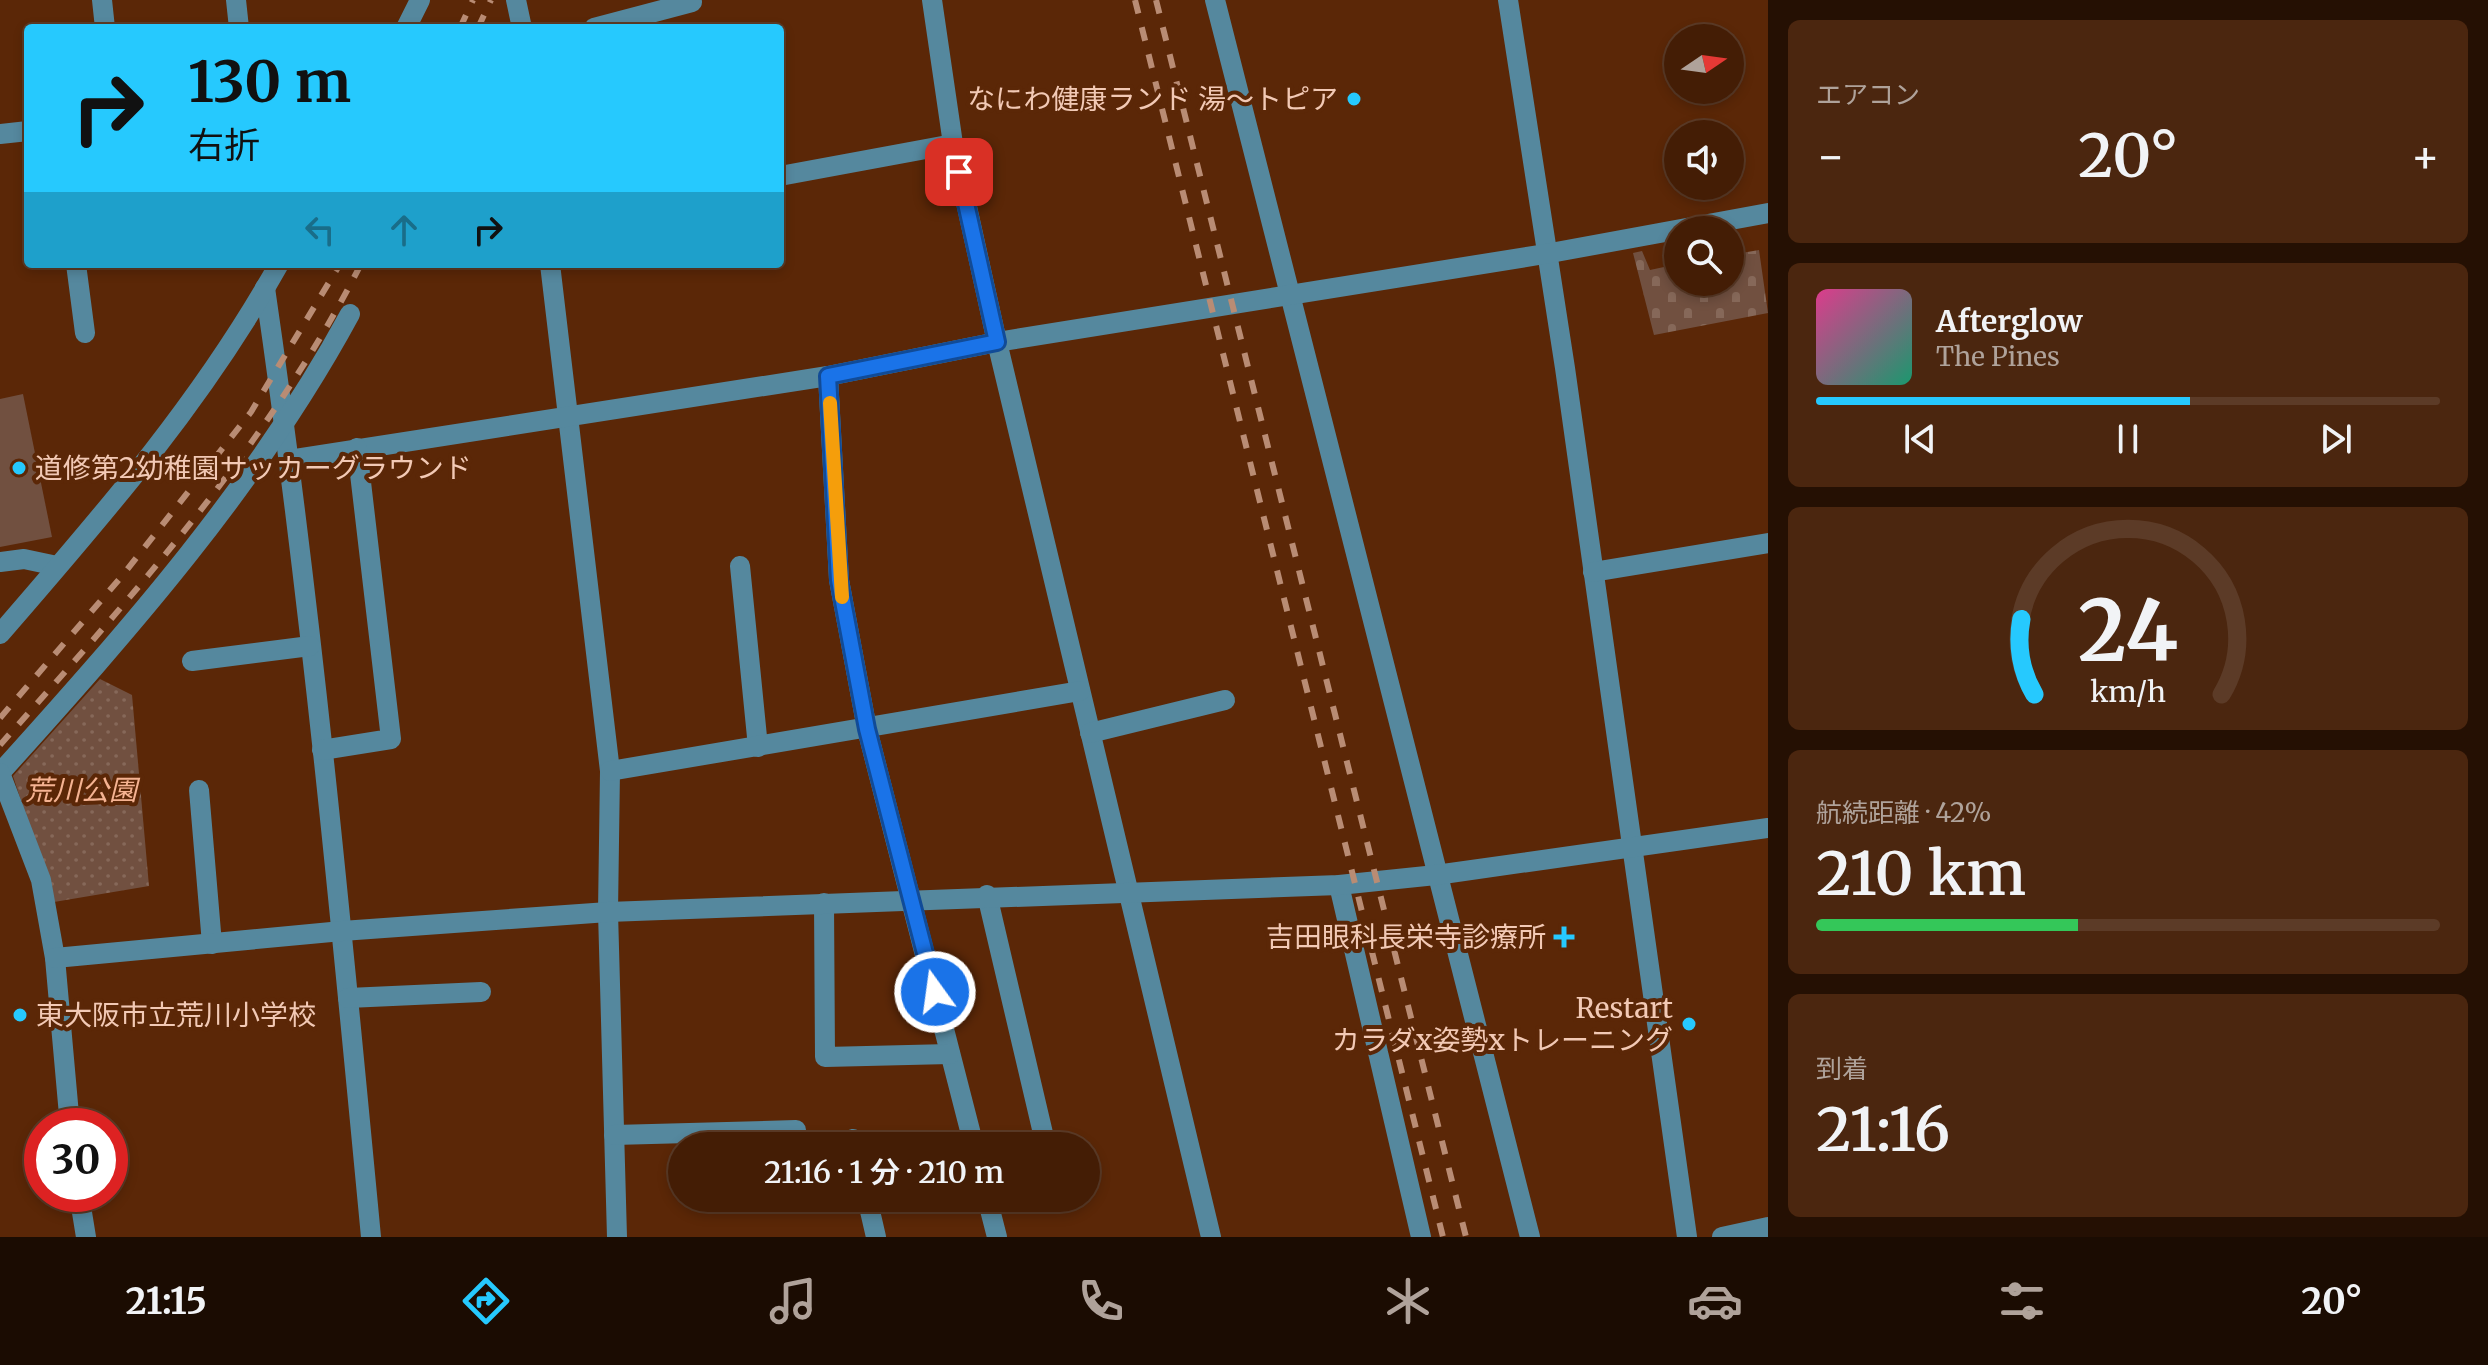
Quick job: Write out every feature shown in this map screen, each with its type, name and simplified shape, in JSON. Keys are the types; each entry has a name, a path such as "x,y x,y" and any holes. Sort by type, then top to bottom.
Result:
{"street":[{"path":"102,0 105,24"},
{"path":"236,0 239,24"},
{"path":"408,24 420,0"},
{"path":"516,0 521,24"},
{"path":"932,0 953,144 997,342 1211,1237"},
{"path":"1215,0 1530,1237"},
{"path":"1508,0 1565,368 1687,1237"},
{"path":"609,24 692,2"},
{"path":"0,134 24,131"},
{"path":"784,175 953,144"},
{"path":"289,460 566,414 828,376 997,342 1545,254 1768,213"},
{"path":"77,268 85,333"},
{"path":"0,634 115,502 171,432 277,268"},
{"path":"550,268 610,771 608,912 617,1237"},
{"path":"265,288 289,460 322,750 371,1237"},
{"path":"68,1108 55,958 41,880 0,773 125,631 284,426 350,314"},
{"path":"828,376 839,580 867,729 970,1132"},
{"path":"322,750 391,739 357,448"},
{"path":"1593,572 1768,543"},
{"path":"0,562 24,559 57,566"},
{"path":"740,566 758,747"},
{"path":"192,661 310,646"},
{"path":"610,771 1080,691"},
{"path":"1090,733 1225,700"},
{"path":"199,790 212,944"},
{"path":"55,958 342,931 608,912 987,895 1339,885 1436,875 1768,828"},
{"path":"1339,885 1421,1237"},
{"path":"987,895 1043,1132"},
{"path":"824,903 825,1057 950,1054"},
{"path":"348,998 481,992"},
{"path":"614,1135 796,1130"},
{"path":"82,1212 86,1237"},
{"path":"870,1212 876,1237"},
{"path":"991,1212 997,1237"},
{"path":"1722,1237 1768,1227"}],"green space":[{"path":"1759,250 1768,313 1654,335 1633,253 1642,251 1650,270 1664,267 1664,296 1744,296 1744,253"},
{"name":"道修第2幼稚園サッカーグラウンド","path":"23,394 52,537 0,547 0,399"},
{"name":"荒川公園","path":"100,679 132,695 149,886 54,902 13,776"}],"railway":[{"path":"462,24 473,0"},
{"path":"480,24 491,0"},
{"path":"1135,0 1443,1237"},
{"path":"1156,0 1466,1237"},
{"path":"0,718 122,576 251,412 338,268"},
{"path":"0,745 149,575 242,456 325,330 359,268"}],"slow traffic":[{"path":"830,403 842,597"}],"place":[{"name":"なにわ健康ランド 湯～トピア","path":"1354,99"},
{"name":"道修第2幼稚園サッカーグラウンド","path":"19,468"},
{"name":"吉田眼科長栄寺診療所","path":"1564,937"},
{"name":"東大阪市立荒川小学校","path":"20,1015"},
{"name":"Restart カラダx姿勢xトレーニング","path":"1689,1024"}],"route":[{"path":"935,992 867,729 839,580 828,376 997,342 959,172"}]}
